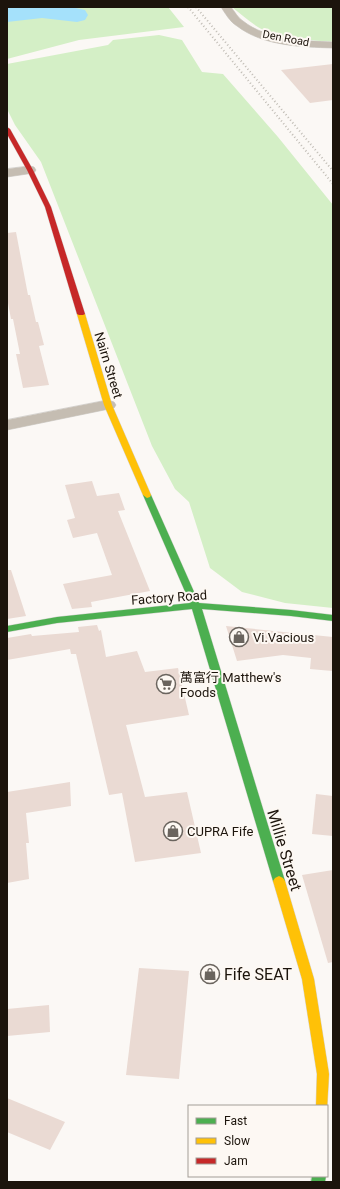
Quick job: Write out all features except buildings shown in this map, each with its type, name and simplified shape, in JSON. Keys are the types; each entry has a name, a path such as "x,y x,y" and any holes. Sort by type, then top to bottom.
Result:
{"main road":[{"name":"Nairn Street","path":"7,130 30,170 48,207 108,405 196,606"},
{"name":"Factory Road","path":"7,629 57,620 196,606 291,613 333,618"},
{"name":"Millie Street","path":"196,606 308,979 323,1074 322,1105"}],"street":[{"name":"Den Road","path":"226,7 239,23 264,36 306,44 333,45"},
{"path":"7,174 30,170"},
{"path":"7,425 108,405"}],"green space":[{"path":"7,7 168,7 184,27 79,40 7,59"},
{"path":"232,7 333,7 333,42 276,35 263,30"},
{"path":"159,35 182,40 202,72 223,74 278,137 333,205 333,608 285,603 242,592 210,568 189,502 175,489 152,446 41,162 15,125 7,109 7,64 108,45 113,40"}],"waterway":[{"path":"7,15 42,12 59,12 77,15"}],"railway":[{"path":"188,7 333,184"},
{"path":"196,7 333,171"}],"traffic: fast":[{"path":"147,495 196,606 279,881"},
{"path":"7,629 57,620 196,606 291,613 333,618"},
{"path":"318,1182 319,1177"}],"traffic: slow":[{"path":"81,314 108,405 147,495"},
{"path":"279,881 308,979 323,1074 322,1105"}],"traffic: jam":[{"path":"7,129 30,170 48,207 81,314"}],"place":[{"name":"Vi.Vacious","path":"239,637"},
{"name":"萬富行 Matthew's Foods","path":"166,684"},
{"name":"CUPRA Fife","path":"173,831"},
{"name":"Fife SEAT","path":"210,974"}]}
